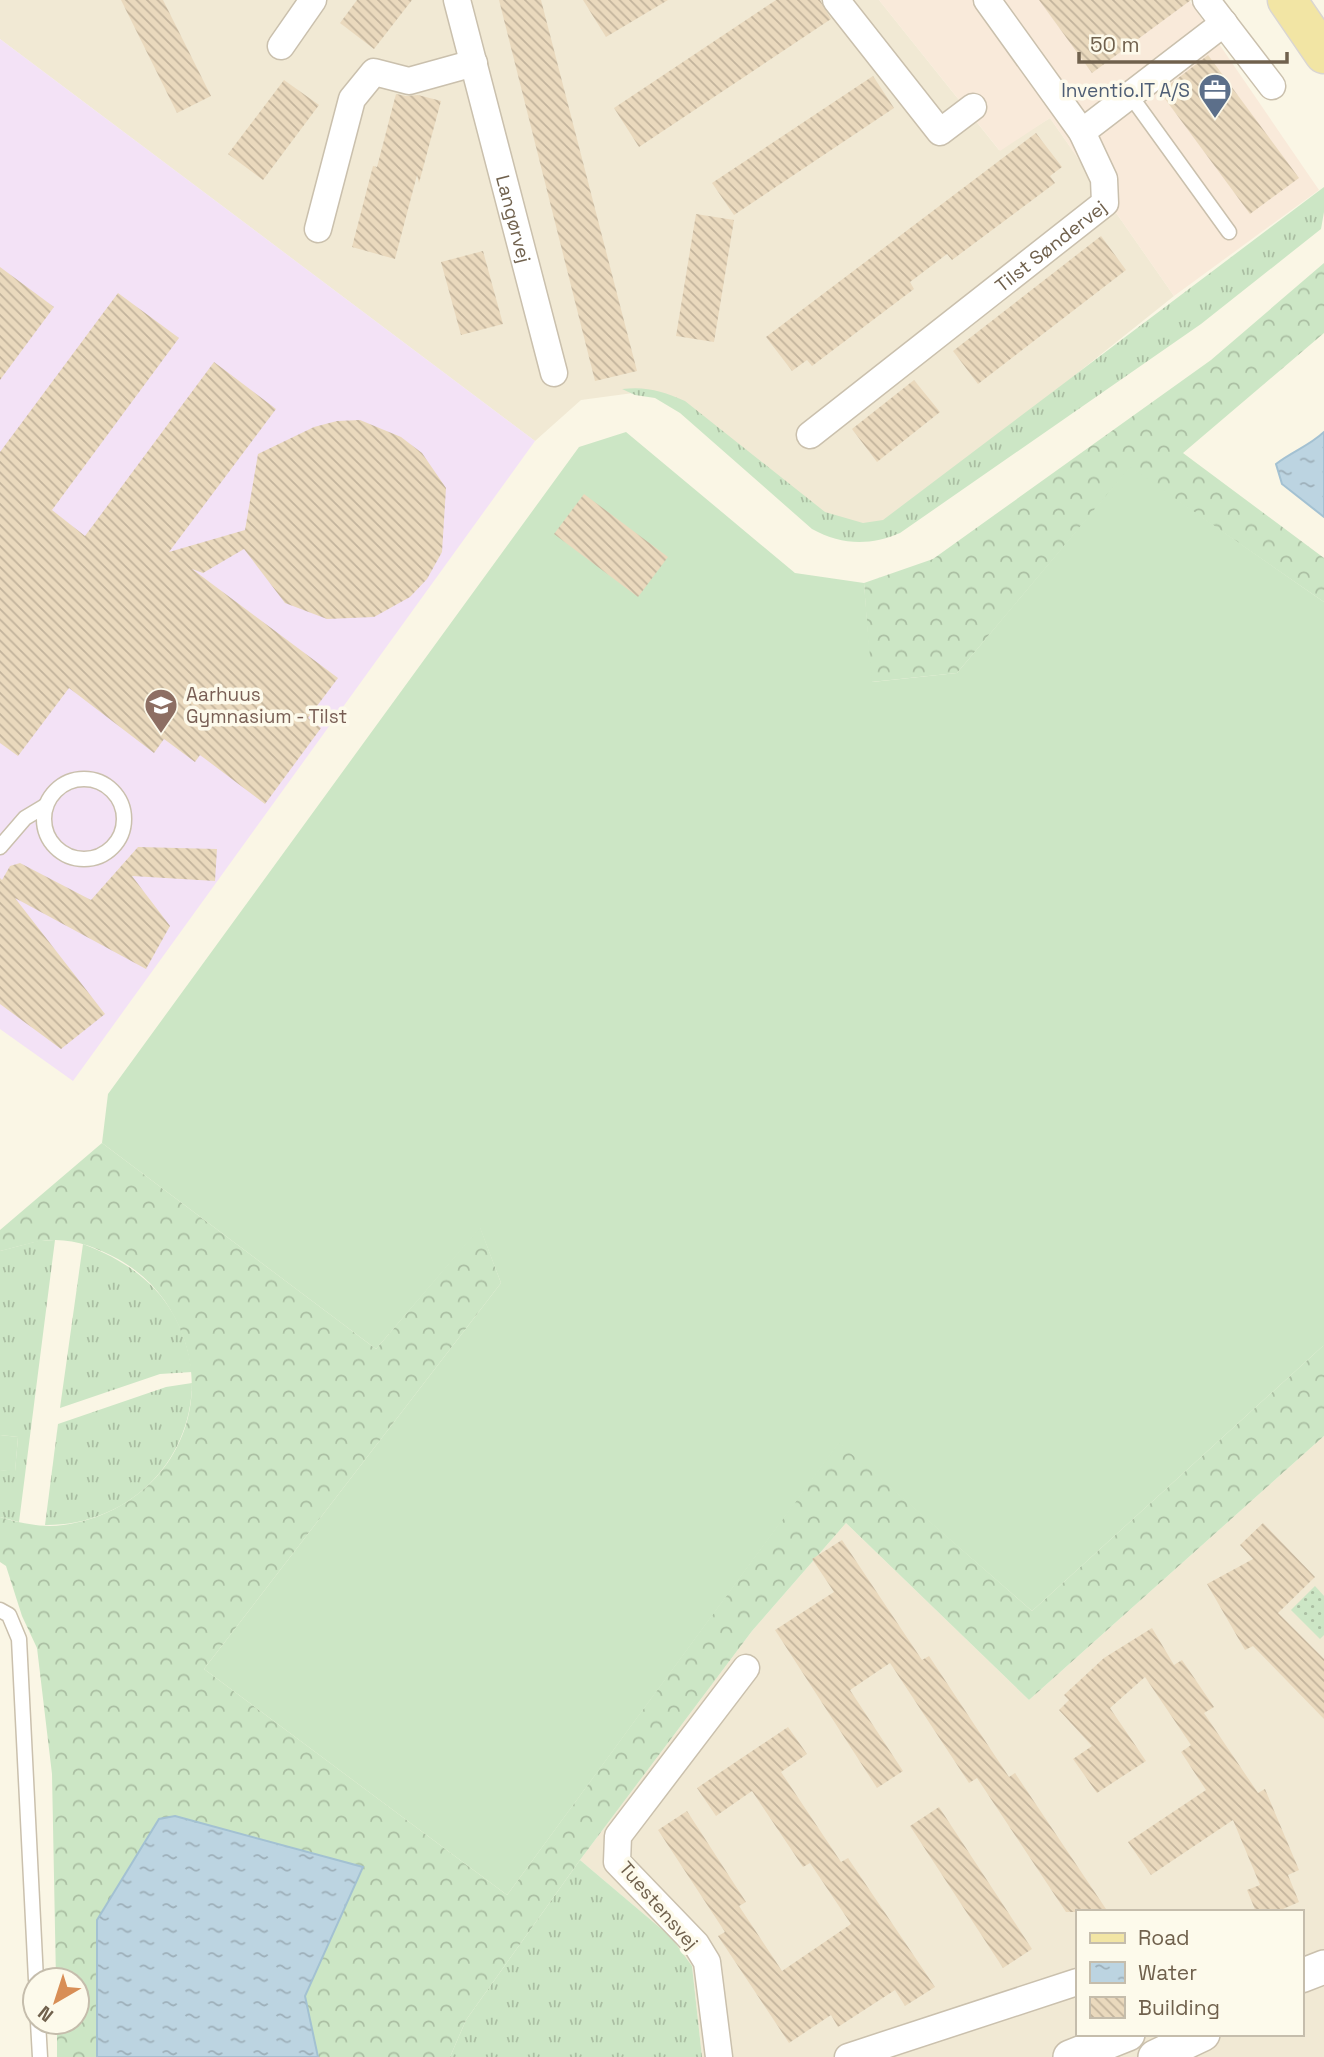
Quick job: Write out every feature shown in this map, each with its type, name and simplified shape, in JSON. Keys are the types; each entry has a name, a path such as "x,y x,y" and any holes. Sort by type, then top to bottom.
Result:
{"main road":[{"path":"1287,0 1324,54"}],"street":[{"path":"281,46 313,0"},
{"name":"Langørvej","path":"457,0 554,373"},
{"path":"836,0 940,132 973,107"},
{"name":"Tilst Søndervej","path":"810,435 1105,203 1104,179 1082,132 987,0"},
{"path":"1206,0 1272,86"},
{"path":"1082,132 1224,23"},
{"path":"318,229 352,99 374,72 410,81 474,63"},
{"name":"Tuestensvej","path":"719,2057 707,1962 696,1944 617,1862 618,1836 746,1668"},
{"path":"848,2057 1076,1982"},
{"path":"1070,2057 1123,2036"},
{"path":"1155,2057 1199,2036"}],"lane":[{"path":"1130,95 1229,232"},
{"path":"0,847 26,818 45,806 51,794 61,785 74,780 100,782 111,790 120,800 124,826 111,849 87,860 74,859 61,853 45,832 45,806"},
{"path":"0,1610 9,1615 19,1639 35,1966"},
{"path":"39,2036 40,2057"}],"shaded area":[{"path":"0,0 879,0 999,150 1050,118 1174,296 875,535 806,519 687,406 648,391 581,400 535,441 0,39"},
{"path":"879,0 1189,0 1319,190 1174,296 1050,118 1000,151"},
{"name":"Aarhuus Gymnasium - Tilst","path":"0,39 535,441 73,1081 0,1029"},
{"path":"1324,1436 1324,2057 702,2057 692,1966 671,1937 580,1860 752,1631 846,1523 1029,1700"}],"green space":[{"path":"1324,187 1321,229 1201,324 900,533 889,537 867,542 845,541 812,529 680,413 655,398 635,395 622,389 654,390 685,401 825,512 863,523 883,520"},
{"path":"1324,263 1324,333 1183,453 1324,558 1324,602 1130,468 957,673 871,682 864,583 933,559 1211,360"},
{"path":"626,432 795,573 864,583 872,682 957,673 1130,467 1324,602 1324,1345 1032,1611 839,1443 507,1895 204,1669 501,1283 480,1228 376,1349 102,1143 108,1094 579,447"},
{"path":"102,1143 376,1349 480,1227 501,1283 204,1669 507,1895 839,1442 1032,1611 1324,1345 1324,1436 1029,1700 846,1523 752,1631 580,1860 466,2020 450,2057 318,2057 305,1996 363,1867 97,1920 97,2057 57,2057 57,2036 91,2036 91,1966 56,1966 52,1774 37,1648 22,1616 6,1566 0,1562 0,1517 31,1524 63,1525 96,1517 125,1503 149,1484 169,1461 183,1434 191,1404 191,1372 184,1339 173,1314 150,1283 130,1266 102,1251 61,1240 32,1243 0,1251 0,1230"},
{"path":"55,1240 19,1522 0,1517 0,1470 15,1471 18,1437 0,1435 0,1251 38,1241"},
{"path":"83,1244 124,1264 157,1292 180,1327 192,1372 160,1374 60,1408"},
{"path":"192,1383 189,1412 180,1440 166,1464 148,1485 127,1502 102,1515 75,1523 45,1525 58,1424 166,1387"},
{"path":"0,1435 18,1437 15,1472 0,1470"},
{"path":"1315,1586 1324,1596 1324,1635 1320,1639 1291,1610"},
{"path":"580,1860 671,1937 692,1966 702,2057 450,2057 466,2020"}],"water":[{"path":"1324,432 1324,517 1282,484 1276,464"},
{"path":"175,1816 363,1867 305,1996 318,2057 97,2057 97,1920 159,1819"}],"building":[{"path":"121,0 163,0 211,96 177,113"},
{"path":"357,0 412,0 374,49 340,23"},
{"path":"499,0 541,0 637,371 595,381"},
{"path":"583,0 668,0 606,37"},
{"path":"776,0 820,0 831,19 639,147 614,108"},
{"path":"1039,0 1191,0 1092,73"},
{"path":"1208,55 1299,178 1250,214 1160,92"},
{"path":"873,76 894,108 734,215 712,183"},
{"path":"284,80 319,105 263,180 228,154"},
{"path":"396,94 418,95 441,101 419,183 417,175 395,259 352,247 373,166 377,167"},
{"path":"1036,133 1062,167 1050,176 1055,183 952,260 947,254 910,282 914,289 812,366 807,360 792,371 766,337"},
{"path":"696,214 734,220 714,342 676,336"},
{"path":"1101,236 1126,270 978,384 953,351"},
{"path":"483,251 503,324 461,335 441,262"},
{"path":"0,267 54,307 0,380"},
{"path":"118,293 179,338 52,510 85,536 214,362 276,409 169,552 245,530 258,454 314,427 337,421 360,420 401,437 422,453 446,488 442,552 427,579 410,597 374,617 327,619 285,603 244,549 203,573 192,569 338,678 308,718 321,728 265,804 200,755 195,762 164,739 154,753 69,688 18,756 0,743 0,452"},
{"path":"914,380 940,412 877,462 852,429"},
{"path":"584,494 668,557 638,597 554,534"},
{"path":"138,847 217,849 215,881 132,876 170,926 146,969 15,898 105,1014 61,1049 0,1004 0,878 2,880 10,866 20,863 91,900"},
{"path":"1263,1523 1315,1577 1278,1613 1324,1659 1324,1719 1253,1646 1245,1650 1207,1584 1253,1559 1240,1545"},
{"path":"842,1540 922,1660 929,1656 1009,1777 1015,1773 1107,1910 1066,1912 977,1778 969,1783 890,1663 850,1690 903,1771 877,1788 775,1630 834,1592 812,1559"},
{"path":"1152,1628 1174,1665 1182,1660 1214,1707 1204,1713 1258,1793 1265,1789 1299,1870 1288,1875 1299,1902 1281,1910 1255,1910 1247,1890 1260,1885 1233,1820 1151,1875 1128,1842 1206,1790 1181,1752 1191,1745 1145,1677 1110,1708 1146,1761 1097,1793 1073,1759 1092,1746 1059,1710 1069,1700 1064,1695 1104,1658"},
{"path":"788,1727 807,1754 781,1772 841,1862 848,1858 935,1987 905,2006 895,1990 838,2027 831,2015 789,2043 718,1936 725,1932 658,1830 687,1811 746,1902 739,1906 782,1971 851,1924 810,1863 803,1867 752,1791 716,1816 697,1788"},
{"path":"939,1807 1032,1949 1003,1968 910,1826"}],"place":[{"name":"Inventio.IT A/S","path":"1215,120"},
{"name":"Aarhuus Gymnasium - Tilst","path":"161,735"}]}
